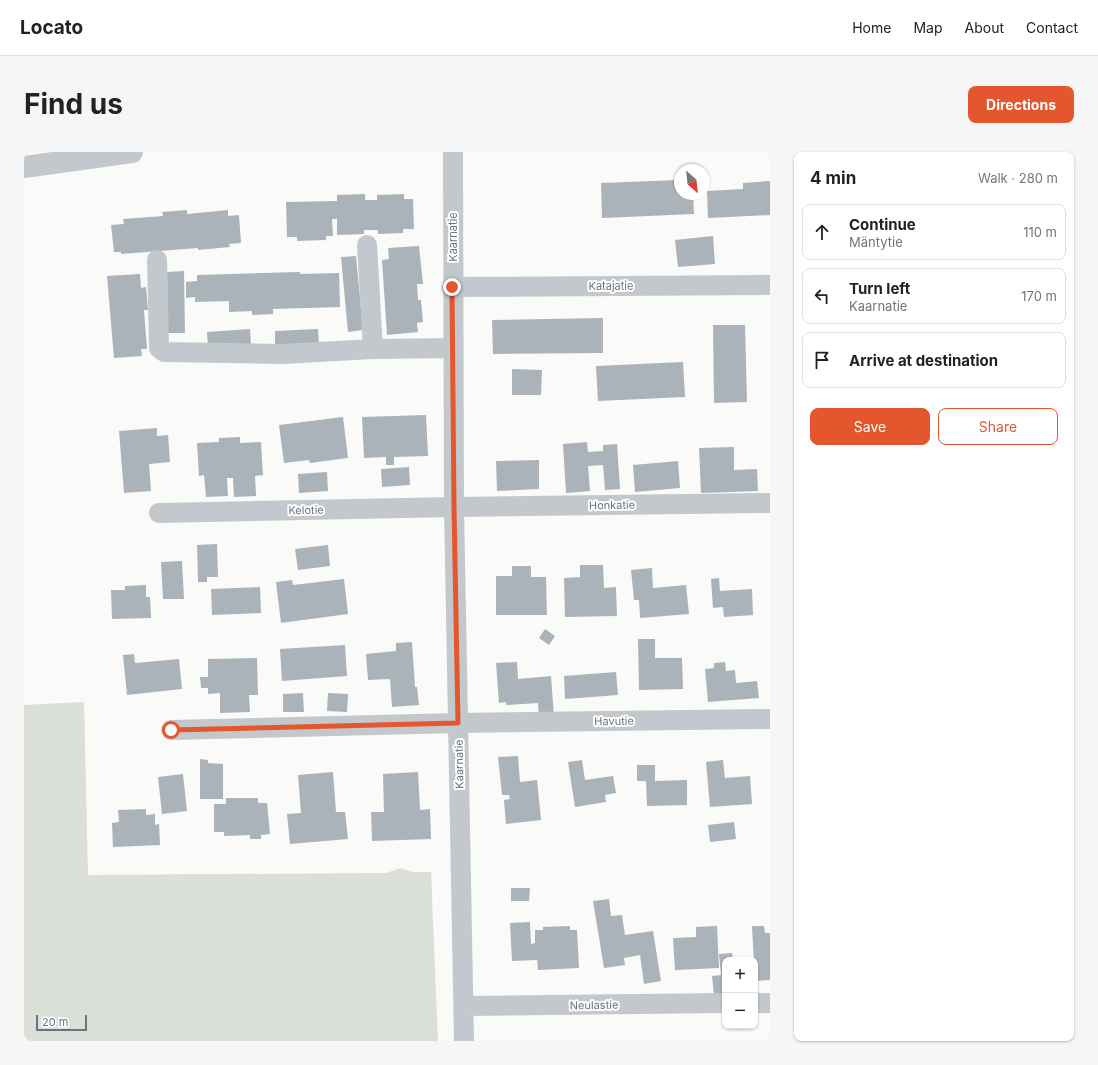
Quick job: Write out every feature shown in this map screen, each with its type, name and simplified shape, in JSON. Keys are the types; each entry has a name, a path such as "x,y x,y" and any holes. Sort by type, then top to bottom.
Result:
{"street":[{"path":"24,167 132,152"},
{"name":"Kaarnatie","path":"453,152 452,287 454,507 464,1041"},
{"path":"367,244 372,349"},
{"path":"156,260 159,348 164,352 283,354 372,349 453,348"},
{"name":"Katajatie","path":"452,287 770,285"},
{"name":"Honkatie","path":"454,507 770,503"},
{"name":"Kelotie","path":"159,514 454,507"},
{"name":"Havutie","path":"171,730 458,723 770,719"},
{"name":"Neulastie","path":"464,1006 722,1003"},
{"path":"758,1003 770,1003"}],"shaded area":[{"path":"84,702 88,875 386,873 401,868 413,872 431,872 438,1041 24,1041 24,705"}],"building":[{"path":"674,180 674,200 693,200 694,214 602,218 601,183"},
{"path":"770,181 770,215 708,218 707,200 710,200 710,191 743,189 743,183"},
{"path":"365,194 365,200 377,200 377,195 404,194 404,199 413,199 414,229 403,229 403,233 378,234 378,230 364,230 364,234 337,235 337,219 332,219 333,236 326,236 326,240 297,241 297,237 287,237 286,202 337,201 337,195"},
{"path":"187,210 187,214 228,210 228,216 239,215 241,243 229,244 230,247 198,250 198,248 121,254 121,252 114,252 111,225 124,224 123,219 163,216 162,212"},
{"path":"713,236 715,264 678,267 675,240"},
{"path":"419,246 423,284 417,284 418,300 421,300 423,322 417,323 418,332 387,335 382,260 389,259 388,248"},
{"path":"356,256 363,330 348,332 341,257"},
{"path":"184,271 185,333 168,333 167,272"},
{"path":"300,272 300,274 339,273 340,307 273,309 273,314 252,315 252,311 229,312 229,301 195,302 195,297 186,298 186,282 197,281 197,275"},
{"path":"140,274 141,288 146,287 148,310 144,310 147,349 141,349 142,356 114,358 107,276"},
{"path":"603,318 603,353 493,354 492,320"},
{"path":"713,325 745,325 747,402 714,403"},
{"path":"250,329 251,345 208,348 207,332"},
{"path":"318,329 319,346 275,347 275,331"},
{"path":"683,362 685,397 598,401 596,366"},
{"path":"512,369 542,370 541,395 512,395"},
{"path":"426,415 428,456 394,457 394,465 386,465 386,457 364,458 362,417"},
{"path":"343,417 348,458 310,463 309,460 284,463 279,425"},
{"path":"157,428 157,436 168,435 170,462 149,464 151,491 124,493 119,431"},
{"path":"240,437 240,443 261,442 263,475 255,476 256,496 234,497 233,478 227,478 228,496 206,497 204,475 199,476 197,443 219,442 219,438"},
{"path":"587,442 588,452 603,451 603,445 617,444 620,489 605,490 603,465 588,466 590,491 566,493 563,444"},
{"path":"734,447 734,470 757,469 758,491 701,493 699,448"},
{"path":"539,460 539,489 497,491 496,461"},
{"path":"678,461 680,488 635,492 633,465"},
{"path":"409,467 410,485 382,487 381,469"},
{"path":"327,472 328,491 299,493 298,474"},
{"path":"217,544 218,577 207,577 207,582 198,582 197,545"},
{"path":"328,545 330,566 298,570 295,549"},
{"path":"182,561 184,599 163,599 161,562"},
{"path":"580,565 603,565 604,588 616,587 617,616 565,617 564,578 580,577"},
{"path":"512,566 531,566 531,577 546,577 547,615 496,615 496,576 512,576"},
{"path":"652,568 653,588 686,585 689,614 640,618 639,600 634,600 631,570"},
{"path":"719,578 720,591 752,589 753,615 724,617 723,607 713,608 711,579"},
{"path":"344,579 348,614 281,623 276,582 292,580 293,585"},
{"path":"146,585 146,597 150,597 151,618 112,619 111,590 125,590 125,586"},
{"path":"260,587 261,613 212,615 211,589"},
{"path":"545,629 555,636 549,645 539,638"},
{"path":"638,639 655,639 655,658 682,658 683,689 639,690"},
{"path":"412,642 415,687 417,687 419,705 392,707 390,679 368,680 366,654 396,651 396,643"},
{"path":"345,645 347,676 282,681 280,649"},
{"path":"134,654 135,663 179,659 182,689 127,695 123,655"},
{"path":"257,658 258,695 249,695 250,712 220,713 220,693 208,694 208,688 201,688 200,677 208,677 208,659"},
{"path":"517,662 518,679 551,676 554,717 539,718 538,703 506,705 506,702 499,703 496,663"},
{"path":"725,662 726,671 735,670 736,683 757,681 759,698 708,702 705,669 714,668 714,663"},
{"path":"616,672 618,695 565,699 564,676"},
{"path":"303,693 304,712 283,712 283,694"},
{"path":"328,693 348,694 347,712 327,711"},
{"path":"518,756 520,782 537,780 541,820 506,824 504,800 510,799 509,795 502,795 498,757"},
{"path":"200,759 208,760 208,763 223,764 223,799 200,799"},
{"path":"582,760 585,780 613,776 616,793 605,795 606,802 575,807 568,762"},
{"path":"723,760 725,778 750,776 752,804 710,807 706,762"},
{"path":"637,765 655,765 655,781 687,780 687,805 647,806 646,781 637,781"},
{"path":"333,772 336,812 345,812 348,839 290,844 287,814 301,813 298,775"},
{"path":"418,772 420,810 430,809 431,839 372,841 371,812 384,812 383,774"},
{"path":"183,774 187,811 162,814 158,777"},
{"path":"226,798 258,798 258,803 267,803 270,834 261,835 261,839 250,839 250,835 224,836 224,832 214,832 214,804 226,804"},
{"path":"146,809 146,815 155,814 155,825 159,824 160,845 113,847 112,823 119,822 118,810"},
{"path":"734,822 736,839 710,842 708,825"},
{"path":"511,888 530,888 529,901 511,901"},
{"path":"609,899 611,916 622,915 625,935 653,931 661,981 644,984 640,955 624,958 625,965 604,968 593,901"},
{"path":"530,922 531,944 535,943 535,930 543,930 543,927 570,926 570,930 577,930 579,968 538,970 537,960 512,961 510,923"},
{"path":"717,926 719,968 675,970 673,938 696,937 696,927"},
{"path":"752,926 764,926 765,933 770,933 770,980 758,981 758,957 754,957"},
{"path":"732,953 733,957 722,957 722,994 714,995 712,976 721,975 719,954"}],"route":[{"path":"171,730 458,723 452,287"}]}
